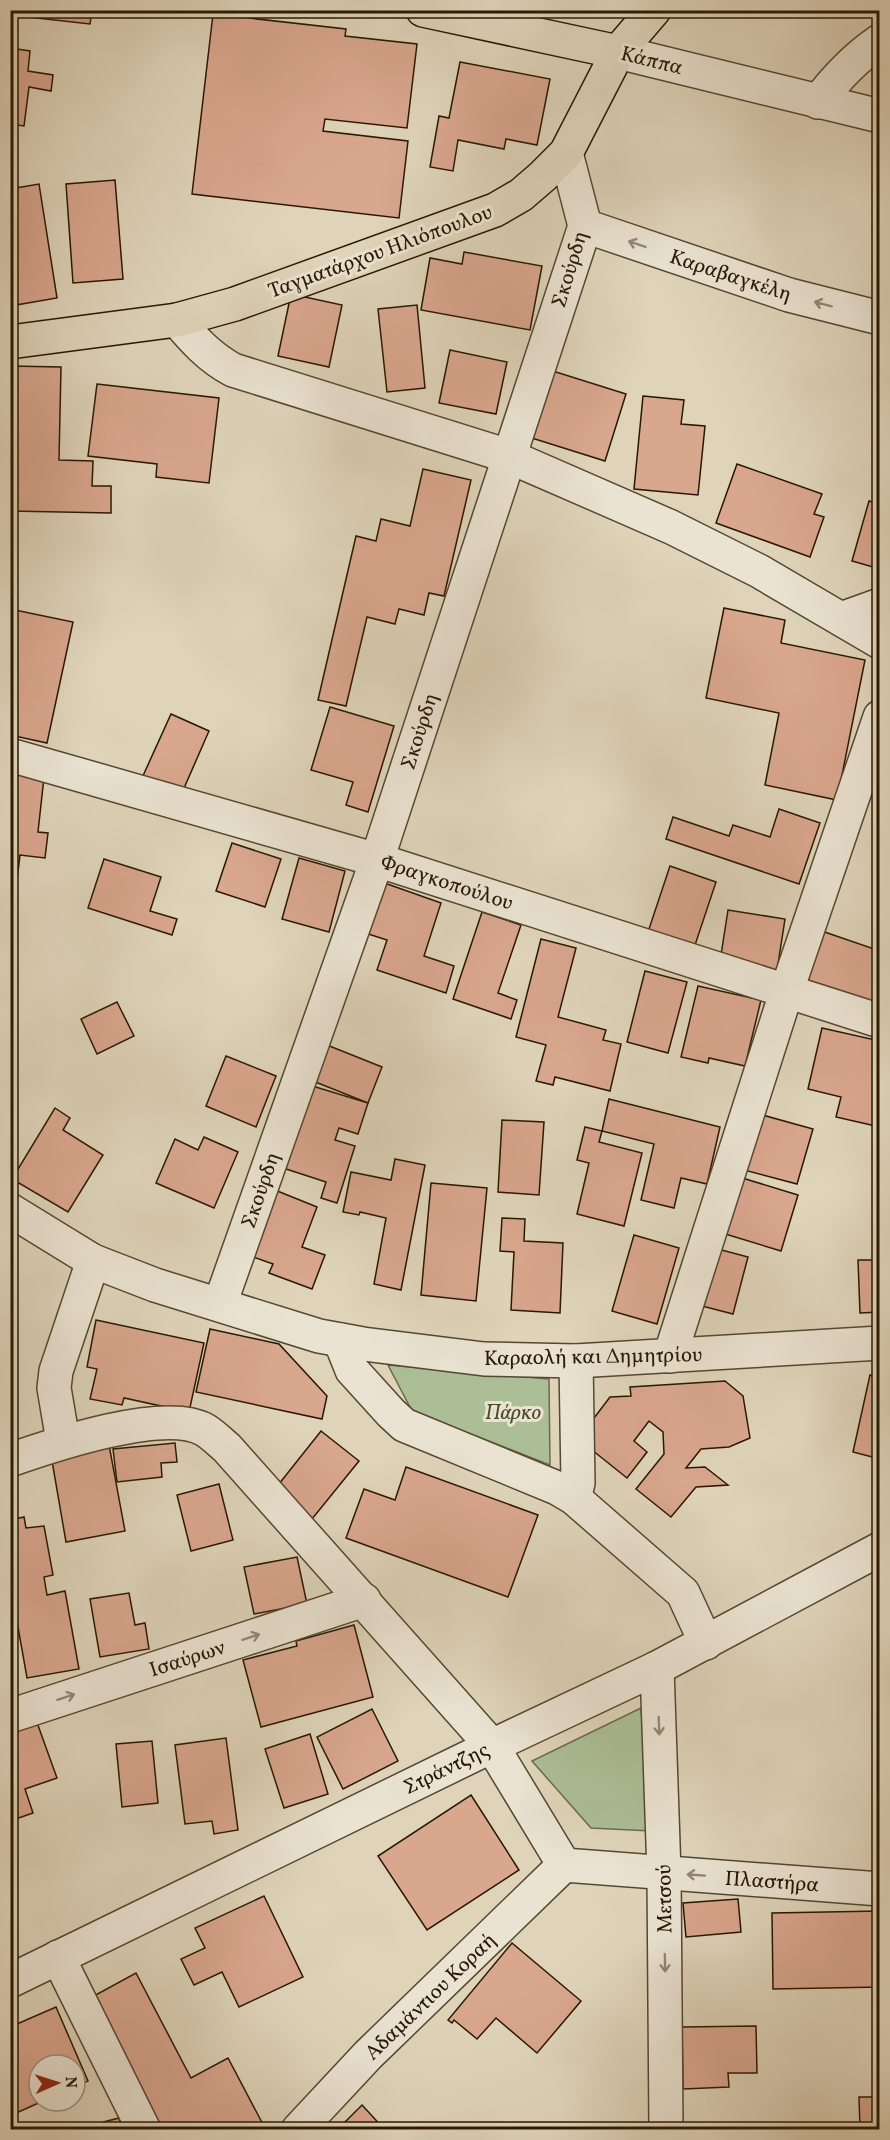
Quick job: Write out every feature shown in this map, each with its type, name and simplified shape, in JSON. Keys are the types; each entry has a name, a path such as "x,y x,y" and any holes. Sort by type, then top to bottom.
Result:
{"main road":[{"name":"Κάππα","path":"423,10 618,52"},
{"name":"Ταγματάρχου Ηλιόπουλου","path":"10,342 177,320 235,304 495,210 520,195 566,153 618,52 641,16"}],"street":[{"path":"818,102 837,77 859,55 879,40"},
{"name":"Κάππα","path":"618,52 879,116"},
{"name":"Σκούρδη","path":"220,1304 377,860 585,226 566,153"},
{"name":"Καραβαγκέλη","path":"585,226 789,295 879,318"},
{"path":"177,320 201,348 216,361 232,370 508,456 671,527 759,571 879,642"},
{"path":"841,620 879,605"},
{"path":"670,1356 787,990 879,717"},
{"name":"Φραγκοπούλου","path":"10,755 377,860 879,1021"},
{"name":"Καραολή και Δημητρίου","path":"10,1210 93,1261 155,1285 320,1336 340,1340 446,1355 494,1359 576,1360 879,1343"},
{"path":"63,1441 54,1388 56,1371 93,1261"},
{"path":"340,1340 352,1370 404,1425 557,1488 574,1498 683,1593 706,1643"},
{"path":"574,1498 578,1483 576,1360"},
{"path":"10,1460 63,1441 145,1424 178,1423 204,1429 227,1448 492,1746 564,1865"},
{"name":"Στράντζης","path":"12,1975 57,1957 657,1668 879,1549"},
{"name":"Ισαύρων","path":"10,1716 364,1600"},
{"name":"Μετσού","path":"657,1668 664,1873 666,2130"},
{"name":"Πλαστήρα","path":"564,1865 879,1889"},
{"name":"Αδαμάντιου Κοραή","path":"298,2130 368,2055 564,1865"},
{"path":"57,1957 144,2130"}],"green space":[{"name":"Πάρκο","path":"388,1365 549,1379 550,1465 412,1411"},
{"path":"641,1708 651,1831 591,1828 532,1761"}],"building":[{"path":"10,10 92,10 90,24 10,15"},
{"path":"213,14 346,29 345,36 417,44 407,128 325,119 323,131 408,141 399,218 192,194"},
{"path":"10,48 30,51 28,71 53,75 51,91 29,87 24,126 10,124"},
{"path":"460,62 550,79 537,145 506,139 504,149 458,140 453,171 430,167 439,116 449,118"},
{"path":"115,180 123,279 73,283 66,184"},
{"path":"39,184 57,298 10,306 10,189"},
{"path":"464,252 542,266 530,330 421,310 430,258 462,264"},
{"path":"291,294 342,305 329,367 278,356"},
{"path":"417,305 425,388 387,392 378,309"},
{"path":"450,350 507,362 496,414 439,403"},
{"path":"10,366 61,367 59,460 93,461 92,486 111,486 111,513 10,511"},
{"path":"540,367 626,394 605,461 519,434"},
{"path":"97,384 219,398 209,483 156,477 157,464 88,456"},
{"path":"643,396 684,400 681,424 705,426 698,495 634,489"},
{"path":"737,464 822,494 814,514 824,517 810,557 716,523"},
{"path":"423,469 471,480 444,596 429,593 424,615 399,609 395,624 367,617 346,706 318,700 356,536 376,541 381,519 410,526"},
{"path":"869,501 880,504 880,569 852,561"},
{"path":"724,608 785,620 781,643 865,660 837,800 765,785 779,713 706,698"},
{"path":"10,609 73,622 47,743 10,735"},
{"path":"330,707 394,726 368,812 346,805 353,782 311,770"},
{"path":"171,714 209,731 181,795 142,778"},
{"path":"10,764 45,768 38,832 48,833 45,858 20,855 13,914 10,914"},
{"path":"779,809 820,823 799,884 666,839 673,817 729,836 733,825 770,837"},
{"path":"232,843 281,859 265,907 216,891"},
{"path":"299,858 345,871 329,932 282,919"},
{"path":"104,859 161,877 150,911 177,919 172,935 88,908"},
{"path":"670,866 716,882 693,951 647,935"},
{"path":"376,880 441,903 424,956 454,966 446,993 377,970 387,940 359,931"},
{"path":"728,910 785,919 776,977 719,968"},
{"path":"482,912 521,925 498,993 517,1000 511,1019 453,999"},
{"path":"813,928 880,951 880,1012 795,983"},
{"path":"541,939 576,948 558,1017 606,1030 603,1040 621,1044 610,1091 555,1077 553,1085 536,1081 546,1045 516,1037"},
{"path":"645,971 687,982 668,1053 627,1042"},
{"path":"698,986 761,1000 745,1066 709,1058 708,1063 681,1057"},
{"path":"117,1002 134,1036 97,1054 81,1019"},
{"path":"822,1028 880,1041 880,1127 836,1117 841,1097 808,1089"},
{"path":"322,1043 382,1067 368,1103 308,1079"},
{"path":"226,1056 276,1076 256,1127 206,1106"},
{"path":"306,1084 368,1103 358,1134 339,1128 335,1140 355,1146 337,1203 321,1198 326,1182 280,1167"},
{"path":"609,1099 720,1127 707,1184 681,1178 674,1208 641,1200 654,1144 602,1131"},
{"path":"55,1108 70,1118 63,1130 103,1155 68,1212 12,1179"},
{"path":"748,1111 813,1129 797,1184 733,1167"},
{"path":"502,1120 544,1122 539,1195 498,1192"},
{"path":"585,1127 602,1131 599,1142 642,1153 624,1226 577,1214 589,1163 577,1160"},
{"path":"204,1137 238,1152 214,1208 156,1183 175,1139 198,1150"},
{"path":"395,1159 425,1165 401,1290 374,1284 386,1218 360,1212 359,1215 343,1212 351,1172 391,1180"},
{"path":"739,1177 798,1195 781,1251 722,1233"},
{"path":"431,1183 487,1188 476,1301 421,1295"},
{"path":"270,1188 317,1207 302,1247 325,1255 312,1289 269,1273 273,1264 245,1254"},
{"path":"502,1218 525,1219 524,1241 563,1243 560,1313 511,1310 514,1252 500,1251"},
{"path":"634,1235 679,1248 657,1324 612,1311"},
{"path":"718,1249 748,1257 733,1314 702,1306"},
{"path":"858,1260 880,1260 880,1312 860,1313"},
{"path":"96,1320 204,1343 189,1412 124,1398 122,1405 90,1399 97,1369 87,1367"},
{"path":"210,1329 279,1344 327,1396 322,1419 196,1392"},
{"path":"870,1375 880,1378 880,1459 853,1452"},
{"path":"725,1381 743,1396 750,1438 729,1447 701,1449 686,1468 705,1467 728,1485 696,1487 671,1517 636,1489 664,1454 663,1432 649,1421 634,1441 647,1452 627,1478 592,1450 591,1422 610,1397 631,1396 630,1387"},
{"path":"321,1431 359,1461 312,1519 275,1489"},
{"path":"175,1443 177,1462 161,1463 162,1477 117,1482 113,1449"},
{"path":"109,1445 125,1531 66,1542 51,1455"},
{"path":"406,1467 538,1515 508,1597 346,1538 364,1489 395,1500"},
{"path":"219,1484 233,1540 191,1551 177,1495"},
{"path":"24,1517 26,1528 44,1526 53,1575 44,1577 47,1595 65,1591 79,1669 27,1678 10,1582 10,1520"},
{"path":"297,1557 307,1604 254,1614 244,1567"},
{"path":"129,1593 135,1625 145,1623 149,1649 100,1657 90,1599"},
{"path":"354,1625 373,1697 261,1727 243,1660 297,1646 296,1641"},
{"path":"10,1667 17,1689 10,1691"},
{"path":"372,1709 398,1761 343,1789 317,1737"},
{"path":"35,1717 57,1778 25,1789 33,1813 10,1821 10,1727"},
{"path":"310,1734 328,1794 284,1808 265,1749"},
{"path":"226,1738 238,1830 214,1834 212,1821 185,1824 175,1745"},
{"path":"152,1741 158,1803 122,1807 116,1744"},
{"path":"471,1795 519,1870 427,1930 378,1856"},
{"path":"264,1896 303,1977 239,2007 222,1972 194,1985 181,1959 205,1948 195,1928"},
{"path":"738,1899 741,1932 686,1937 683,1903"},
{"path":"880,1911 880,1987 773,1989 772,1913"},
{"path":"512,1943 581,2001 537,2053 496,2018 477,2039 454,2020 452,2023 448,2020"},
{"path":"136,1973 191,2078 228,2058 266,2130 159,2130 90,1998"},
{"path":"56,2007 76,2053 27,2053 27,2108 14,2114 10,2106 10,2027"},
{"path":"756,2026 757,2073 728,2073 729,2087 683,2089 682,2027"},
{"path":"859,2097 880,2097 880,2130 825,2130 860,2128"},
{"path":"362,2105 385,2130 337,2130"},
{"path":"119,2118 122,2130 81,2130 80,2128"},
{"path":"435,2123 519,2124 519,2130 435,2130"}]}
